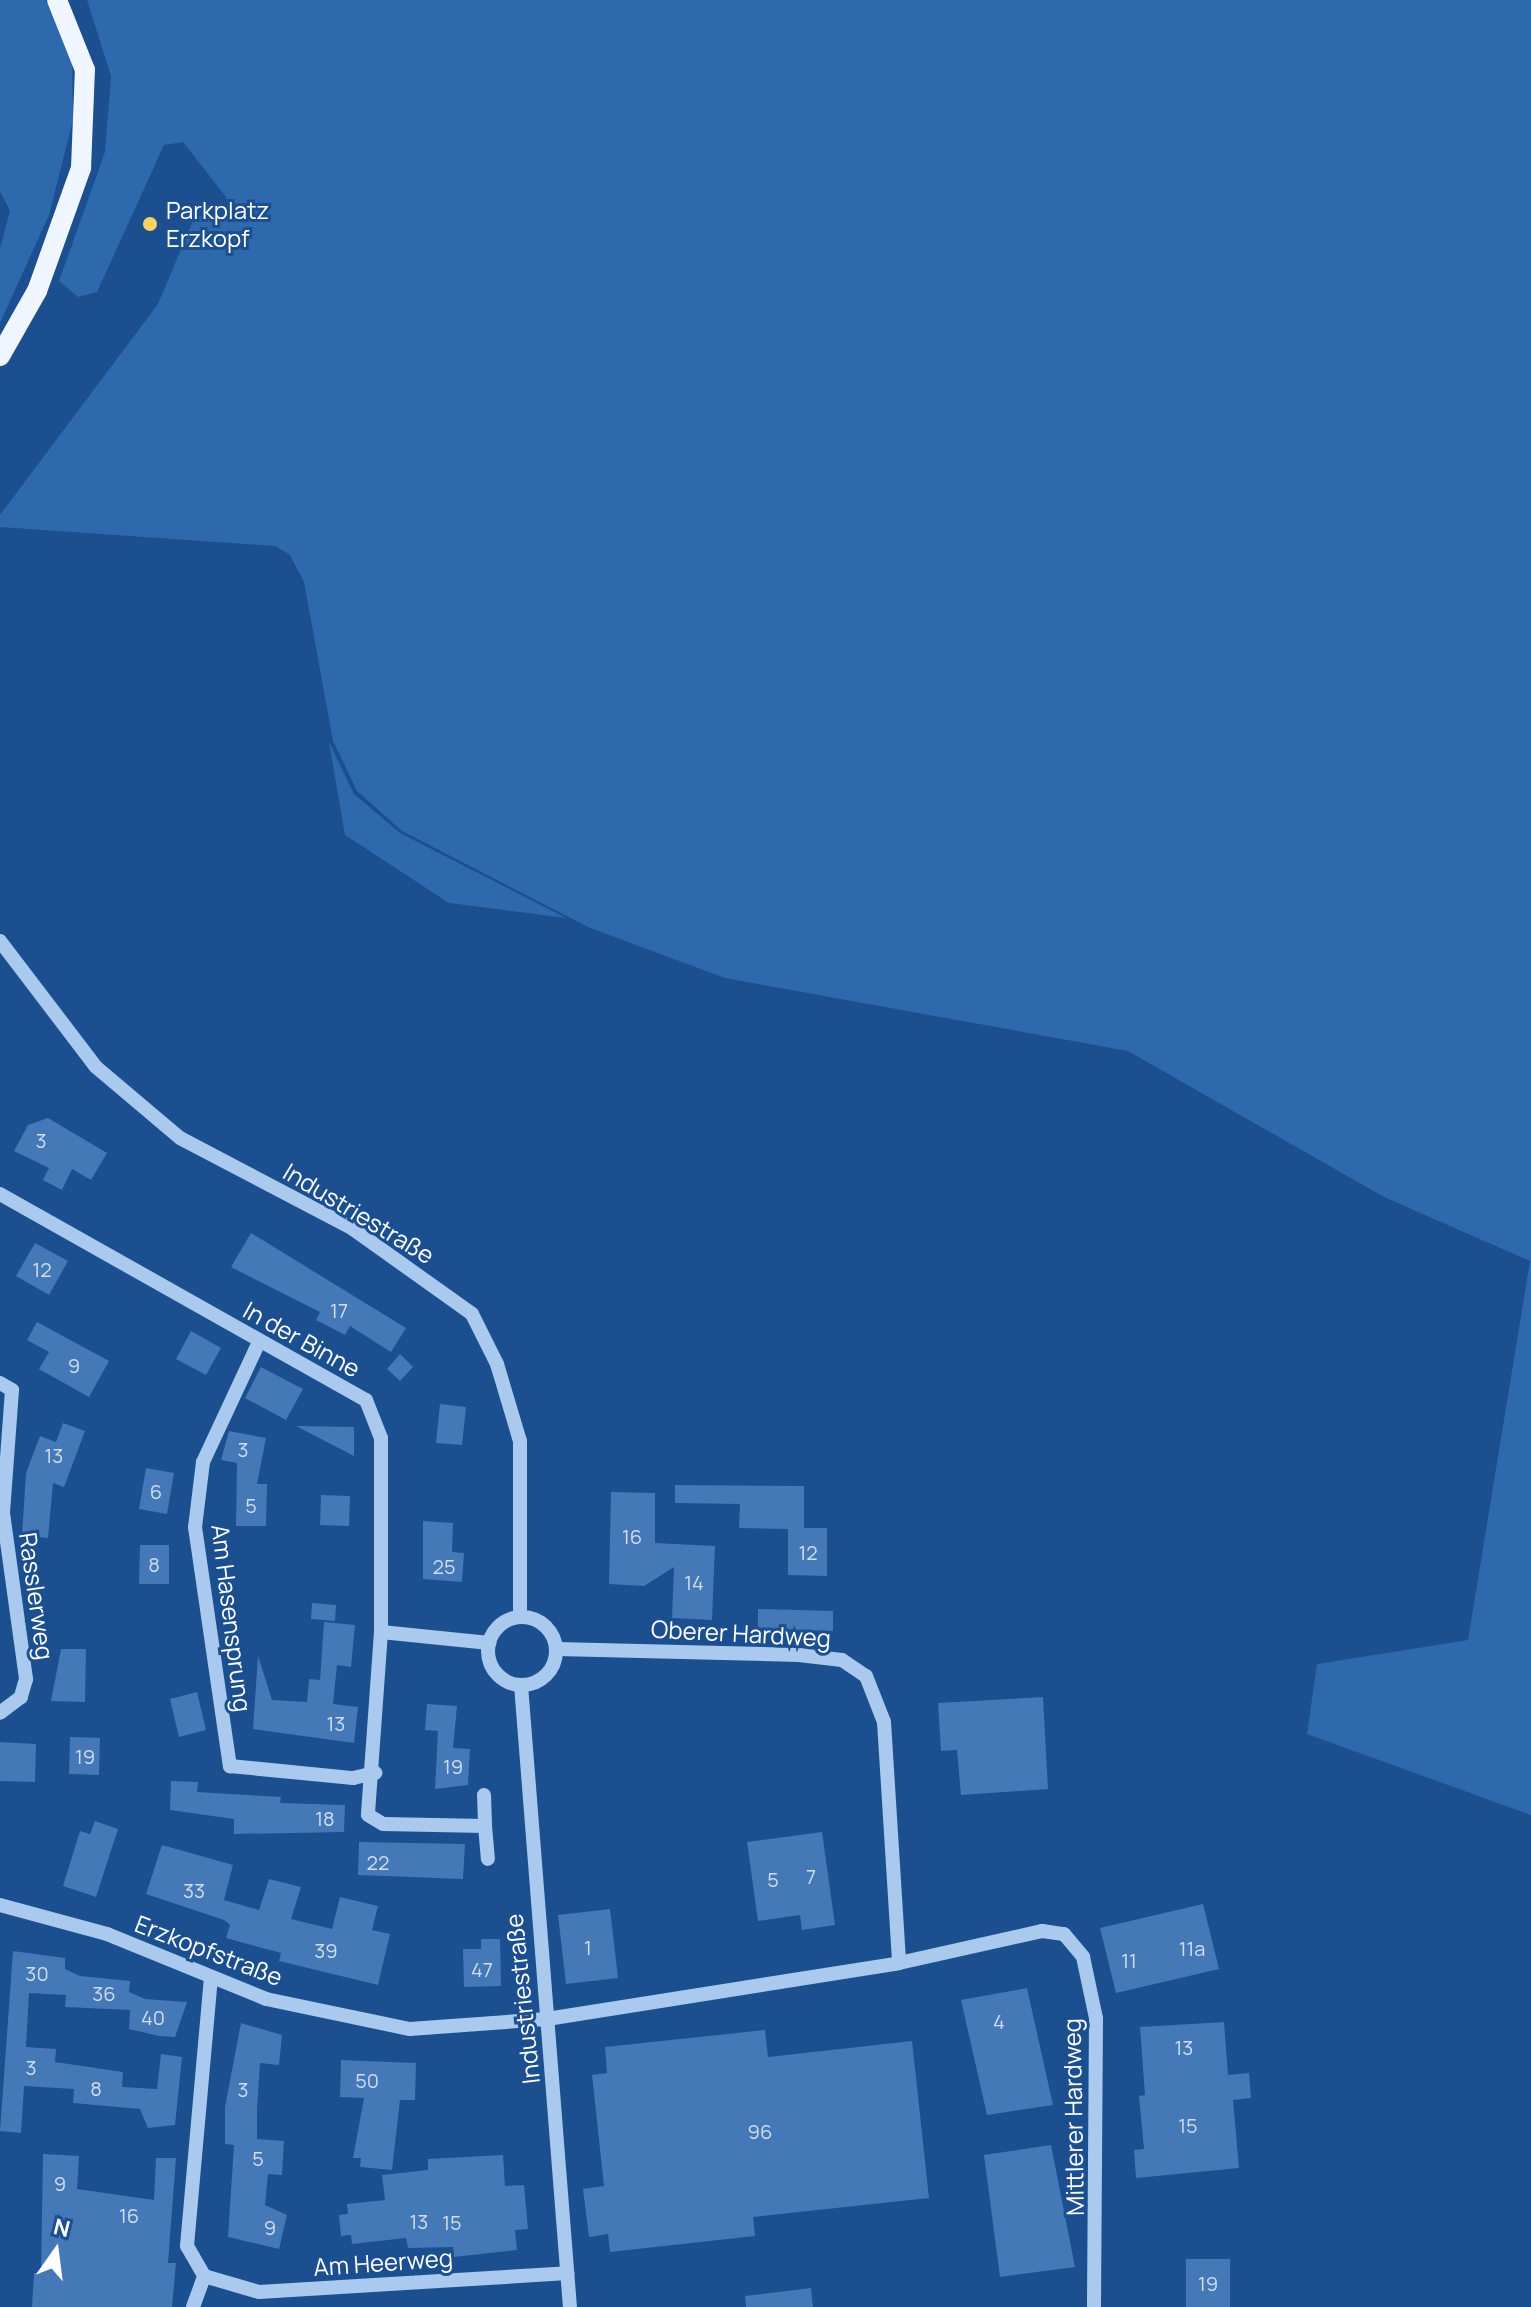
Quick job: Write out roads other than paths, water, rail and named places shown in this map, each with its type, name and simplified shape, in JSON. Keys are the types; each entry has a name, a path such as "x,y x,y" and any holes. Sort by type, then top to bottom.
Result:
{"main road":[{"path":"0,356 37,291 81,168 85,70 57,0"}],"street":[{"name":"Industriestraße","path":"0,941 96,1067 180,1138 353,1229 472,1314 497,1364 520,1441 520,1616"},
{"name":"In der Binne","path":"0,1194 366,1400 378,1417 381,1632"},
{"name":"Am Hasensprung","path":"259,1342 203,1462 195,1527 230,1766 353,1778 375,1773"},
{"name":"Rasslerweg","path":"0,1383 12,1390 3,1513 26,1679 21,1697 0,1713"},
{"path":"520,1616 549,1629 557,1649 551,1671 521,1685 493,1669 489,1643 497,1627 520,1616"},
{"path":"485,1826 383,1824 368,1815 375,1773 381,1632 489,1643"},
{"name":"Oberer Hardweg","path":"557,1649 799,1655 842,1660 866,1676 884,1722 899,1963"},
{"name":"Industriestraße","path":"521,1685 570,2307"},
{"path":"484,1795 488,1859"},
{"name":"Erzkopfstraße","path":"0,1905 107,1934 266,1999 410,2029 547,2019"},
{"name":"Mittlerer Hardweg","path":"899,1963 1042,1931 1064,1934 1083,1957 1096,2018 1094,2307"},
{"path":"547,2019 899,1963"},
{"path":"193,2307 204,2276 187,2246 211,1977"},
{"name":"Am Heerweg","path":"204,2276 259,2292 567,2273"}],"place":[{"name":"Parkplatz Erzkopf","path":"150,224"}]}
